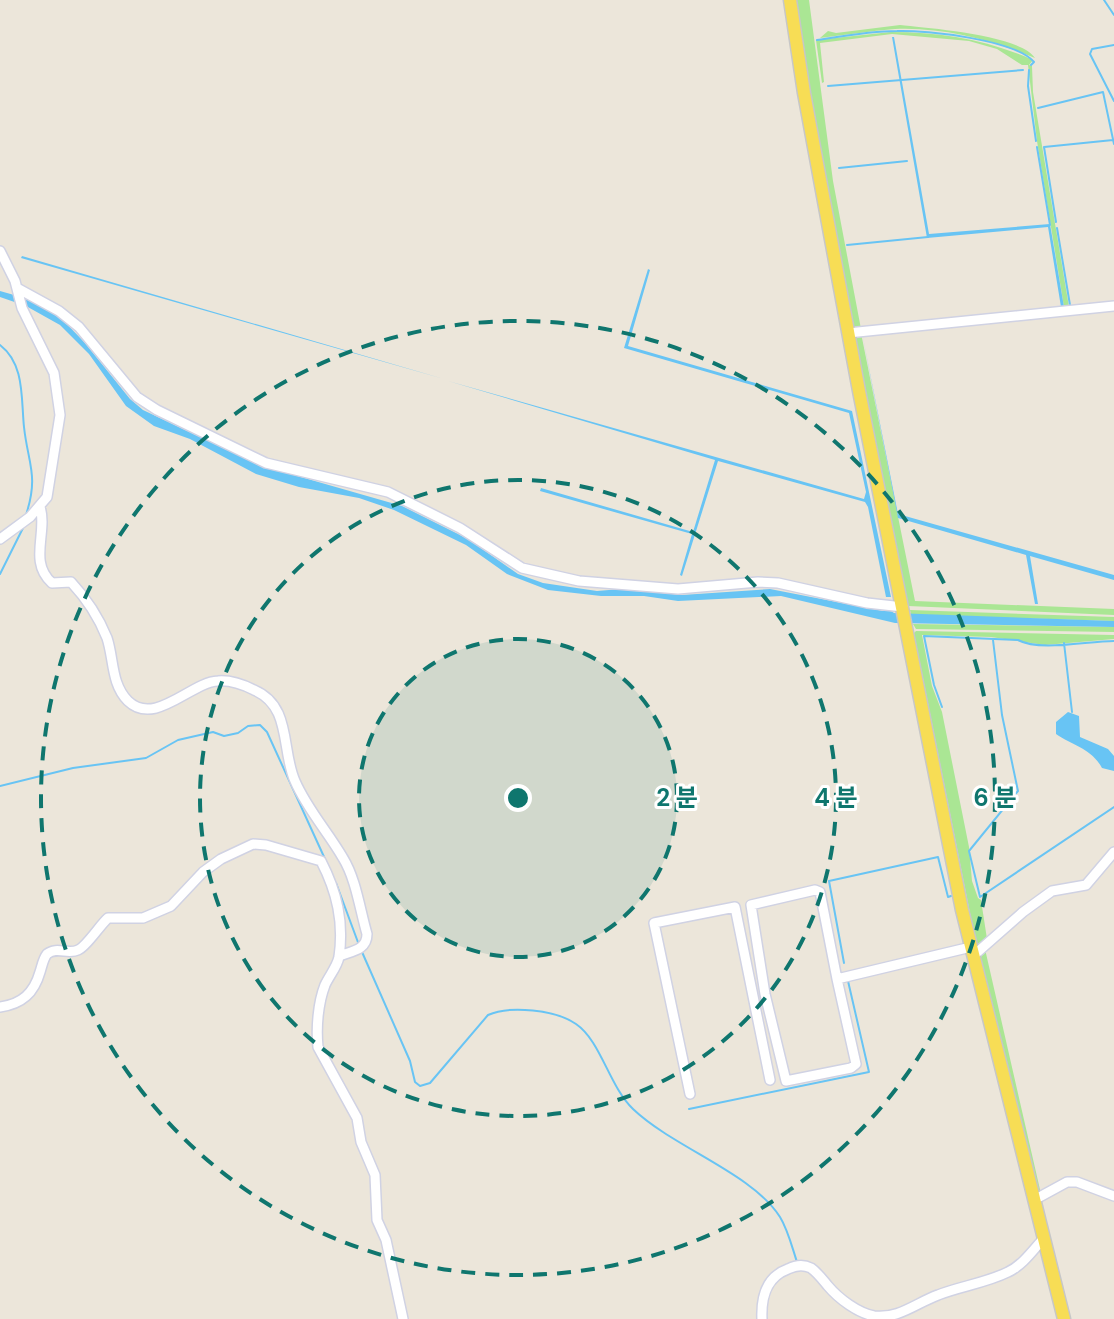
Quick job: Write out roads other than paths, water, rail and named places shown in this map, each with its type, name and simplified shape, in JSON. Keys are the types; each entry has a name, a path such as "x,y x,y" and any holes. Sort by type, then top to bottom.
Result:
{"main road":[{"path":"790,0 848,333 972,951 1064,1319"}],"street":[{"path":"0,251 22,308 54,373 60,415 47,497 40,507 0,539"},
{"path":"18,291 59,311 79,327 137,397 157,410 266,463 388,492 452,524 522,568 579,581 678,589 778,583 904,609"},
{"path":"848,333 1114,306"},
{"path":"40,507 44,522 39,554 47,580 52,583 71,582 88,606 106,636 114,672 129,701 136,706 154,708 221,681 256,691 276,711 286,731 291,772 345,860 367,934 363,947 339,956"},
{"path":"0,1007 18,1003 35,989 48,953 55,950 75,952 82,948 108,918 143,918 171,906 203,872 221,859 253,844 321,861 340,907 339,956 322,998 318,1047 357,1118 361,1142 375,1175 377,1220 386,1240 403,1319"},
{"path":"837,979 972,951 1052,891 1086,885 1114,852"},
{"path":"818,890 856,1064 851,1068 786,1081 754,931 751,910 755,902 818,890"},
{"path":"690,1094 654,923 735,907 770,1080"},
{"path":"741,935 754,931"},
{"path":"753,997 765,994"},
{"path":"766,1059 780,1057"},
{"path":"1034,1200 1067,1182 1077,1182 1114,1196"},
{"path":"762,1319 763,1297 771,1278 792,1267 806,1266 815,1270 840,1298 872,1316 893,1315 907,1312 936,1296 1009,1272 1044,1238"}],"water":[{"path":"892,37 929,234 1050,224 1064,307 1061,307 1048,227 927,238"},
{"path":"22,256 444,379 21,258"},
{"path":"648,269 628,346 852,411 891,597 886,597 865,502 718,461 682,576 692,534 540,491 541,488 693,532 715,460 448,381 864,499 866,492 849,413 624,348"},
{"path":"0,291 28,299 62,319 143,410 259,465 402,506 468,539 518,574 543,583 597,591 621,589 682,595 770,589 883,611 888,609 894,613 1114,621 1114,627 895,623 781,596 678,601 548,590 507,574 466,545 394,510 359,498 299,487 256,474 190,439 154,426 126,406 89,354 60,325 26,306 0,297"},
{"path":"862,333 898,514 1114,575 1114,580 1030,556 1038,604 1035,604 1026,555 898,518"},
{"path":"1068,712 1079,716 1080,737 1108,749 1114,756 1114,771 1102,768 1087,752 1056,734 1056,722"}],"waterway":[{"path":"1104,0 1114,15"},
{"path":"817,40 887,31 949,35 1009,48 1024,54 1034,62 1031,65"},
{"path":"1114,45 1092,49 1090,54 1114,101"},
{"path":"828,86 1023,70"},
{"path":"1029,70 1028,86 1036,141"},
{"path":"1038,108 1103,92 1114,144"},
{"path":"1056,222 1044,147 1113,140"},
{"path":"1037,147 1050,225"},
{"path":"839,168 907,161"},
{"path":"1057,228 1070,305"},
{"path":"847,245 928,237"},
{"path":"0,345 14,362 20,383 32,479 26,515"},
{"path":"0,574 23,528"},
{"path":"942,707 924,636 1018,640 1051,646 1114,641"},
{"path":"993,640 1002,715 1018,791 969,851 980,897 1114,807"},
{"path":"1064,643 1072,712"},
{"path":"0,786 73,768 146,758 178,740 213,732 224,736 238,733 248,726 260,725 267,732 325,859"},
{"path":"844,963 829,881 938,857 948,897 951,896"},
{"path":"336,883 359,945"},
{"path":"362,952 410,1061 415,1082 420,1086 430,1083 488,1015 520,1010 545,1012 567,1019 592,1041 617,1088 633,1109 669,1136 751,1187 767,1201 783,1222 797,1262"},
{"path":"689,1109 869,1072 848,981"}]}
